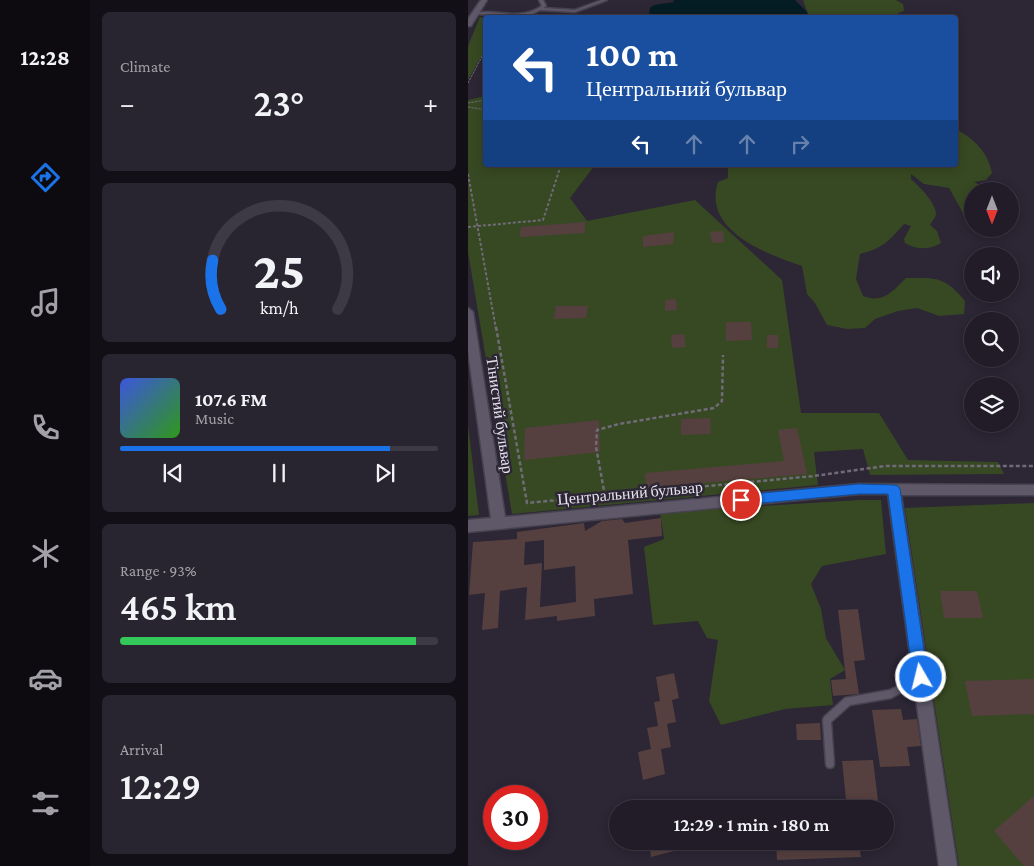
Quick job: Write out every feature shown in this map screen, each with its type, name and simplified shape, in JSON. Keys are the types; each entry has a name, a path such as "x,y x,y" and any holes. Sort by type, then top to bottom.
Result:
{"street":[{"path":"468,24 484,0"},
{"name":"Тінистий бульвар","path":"468,312 499,523"},
{"name":"Центральний бульвар","path":"468,526 859,489 1034,490"},
{"path":"894,489 948,866"}],"lane":[{"path":"540,0 544,6 540,9"},
{"path":"476,13 517,15 540,9 575,11 605,0"},
{"path":"830,764 827,720 848,701 890,694 921,677"}],"path":[{"path":"468,83 483,55"},
{"path":"468,103 483,100"},
{"path":"468,107 483,110"},
{"path":"468,226 543,220 560,167"},
{"path":"468,174 527,503 814,476 885,466 1034,466"},
{"path":"605,496 596,447 597,430 619,424 714,408 722,401 723,355"}],"green space":[{"path":"803,0 896,0 903,4 904,11 898,13 898,15 808,15"},
{"path":"480,17 483,18 483,54 468,80 468,46"},
{"path":"483,96 483,167 593,167 570,198 587,221 695,200 782,280 801,413 879,413 908,460 998,462 1004,474 870,475 863,449 814,452 818,485 512,514 468,252 468,100"},
{"path":"958,130 969,137 984,152 992,173 986,180 964,182 964,214 949,188 924,184 911,174 911,179 933,205 936,215 930,225 937,231 941,243 928,248 918,248 905,243 904,239 911,226 904,224 885,244 860,254 856,279 863,296 870,298 887,295 906,278 939,280 951,287 964,300 964,314 939,316 917,308 898,311 875,319 865,328 847,329 827,325 815,303 807,294 802,266 756,247 728,227 719,214 716,199 718,182 728,178 728,167 958,167"},
{"path":"468,425 479,515 468,516"},
{"path":"881,500 886,554 822,566 811,584 821,609 826,638 845,670 830,679 833,705 785,709 721,725 709,701 718,640 707,638 698,621 653,625 644,547 664,539 660,512"},
{"path":"1034,503 1034,866 959,866 905,508"}],"water":[{"path":"673,0 795,0 808,15 649,15 650,8 654,5 674,2"}],"building":[{"path":"585,222 585,233 520,237 521,227"},
{"path":"723,231 724,242 712,243 710,232"},
{"path":"674,232 673,244 643,247 643,236"},
{"path":"676,299 677,310 665,311 665,300"},
{"path":"556,306 588,306 586,318 554,319"},
{"path":"726,322 751,322 752,340 726,341"},
{"path":"684,334 686,347 672,348 671,335"},
{"path":"767,335 778,335 778,348 767,348"},
{"path":"710,418 711,434 681,435 681,419"},
{"path":"599,420 600,452 524,460 525,428"},
{"path":"797,428 807,474 646,488 645,473 784,461 778,430"},
{"path":"661,518 662,536 628,540 633,594 594,599 595,616 557,621 557,616 525,620 527,587 500,591 498,628 482,630 485,593 469,595 473,542 517,539 517,532 584,523 585,531 602,521 622,519 625,523","holes":["544,540 544,570 575,566 576,602 540,607 542,563 524,565 525,542"]},
{"path":"940,591 977,591 983,618 944,618"},
{"path":"858,609 865,660 854,661 859,694 833,696 831,680 846,679 838,610"},
{"path":"674,673 679,698 672,700 676,722 667,724 671,747 661,749 665,774 643,780 638,752 651,749 647,728 658,726 654,702 660,701 656,677"},
{"path":"1035,679 1035,714 972,716 965,681"},
{"path":"901,709 903,720 917,719 921,746 907,747 910,766 880,767 872,710"},
{"path":"820,723 821,740 797,740 796,724"},
{"path":"873,760 878,800 846,800 842,761"},
{"path":"1035,795 1035,866 1024,866 994,831"},
{"path":"650,850 674,850 674,851 651,857"},
{"path":"776,850 860,850 861,857 777,860"}],"route":[{"path":"741,500 859,489 894,489 921,677"}]}
